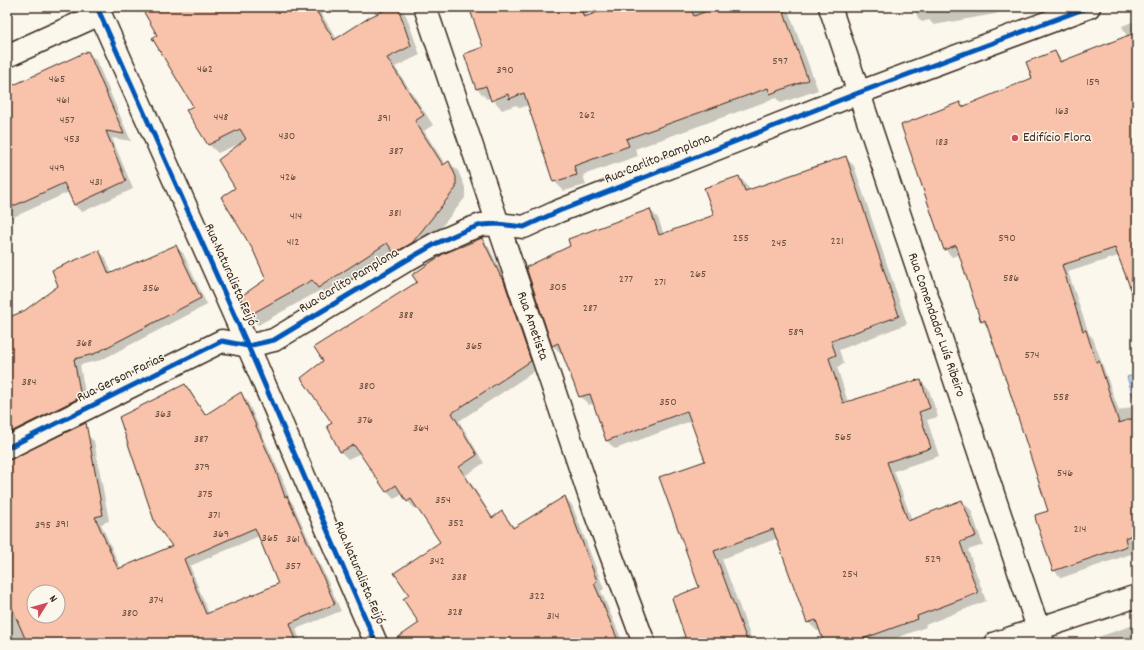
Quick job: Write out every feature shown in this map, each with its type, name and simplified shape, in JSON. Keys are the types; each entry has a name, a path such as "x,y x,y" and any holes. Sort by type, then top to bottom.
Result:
{"street":[{"name":"Rua Ametista","path":"425,7 595,512 644,643"},
{"name":"Rua Comendador Luís Ribeiro","path":"830,7 1040,636"},
{"name":"Rua Carlito Pamplona","path":"248,346 274,340 437,243 481,225 498,224 524,227 559,211 858,92 1089,7"},
{"path":"7,56 98,11"},
{"name":"Rua Naturalista Feijó","path":"98,11 248,346 376,643"},
{"name":"Rua Gerson Farias","path":"7,448 222,341 248,346"},
{"path":"996,643 1040,636 1137,596"}],"water":[{"path":"1137,374 1137,399 1134,400 1127,377"}],"building":[{"path":"141,7 314,7 334,40 370,17 391,7 398,7 411,46 387,58 424,115 415,121 443,165 449,161 456,177 456,188 412,243 394,253 387,243 318,288 312,280 248,316 240,297 266,279 253,250 221,197 235,188 218,160 246,139 240,129 208,145 186,110 193,106 152,38 157,35"},
{"path":"469,7 580,7 584,17 612,7 690,7 694,16 717,7 782,7 808,80 770,94 768,88 626,139 629,146 574,166 577,175 553,182 524,93 509,99 508,94 491,101 486,86 476,89 464,54 483,47"},
{"path":"1137,32 1137,300 1135,300 1115,248 1062,265 1083,331 1086,330 1096,362 1099,361 1119,423 1137,417 1137,533 1125,538 1127,546 1053,571 1035,515 1048,511 1008,386 985,320 981,322 956,245 944,250 901,125 960,102 962,107 1032,78 1026,62 1055,51 1060,62"},
{"path":"88,51 124,134 106,131 126,181 74,205 64,183 7,209 7,88"},
{"path":"846,156 899,316 831,341 836,355 829,358 843,403 921,380 930,408 919,412 931,448 887,462 908,521 962,500 976,536 960,542 978,593 917,616 918,619 851,643 824,643 816,620 807,623 773,529 714,551 748,643 687,643 672,598 699,587 659,477 705,461 687,411 606,441 590,394 579,397 558,343 552,346 526,267 570,246 568,239 650,209 659,235 714,215 704,188 739,176 745,191"},
{"path":"482,238 502,279 503,278 531,361 452,413 477,455 459,467 492,518 502,511 513,528 565,496 597,581 594,583 619,643 390,643 419,623 403,599 409,595 394,573 440,542 411,499 407,502 396,485 386,492 354,445 340,452 327,426 332,423 301,378 323,361 314,347 417,282 412,275 443,254"},
{"path":"176,245 201,298 94,354 74,359 81,397 7,434 7,318 24,311 58,286 52,270 99,250 109,274"},
{"path":"185,384 205,415 241,392 276,471 285,497 287,496 335,604 290,623 297,643 27,643 7,596 7,460 86,423 103,515 95,517 118,569 172,546 155,523 119,417","holes":["255,528 278,584 206,614 184,559"]}],"cycle path":[{"path":"97,7 248,346 376,643"},
{"path":"7,448 222,341 248,346 274,340 405,261 437,243 464,231 481,225 498,224 524,227 559,211 858,93 1089,7"}],"place":[{"name":"Edifício Flora","path":"1015,138"}]}
